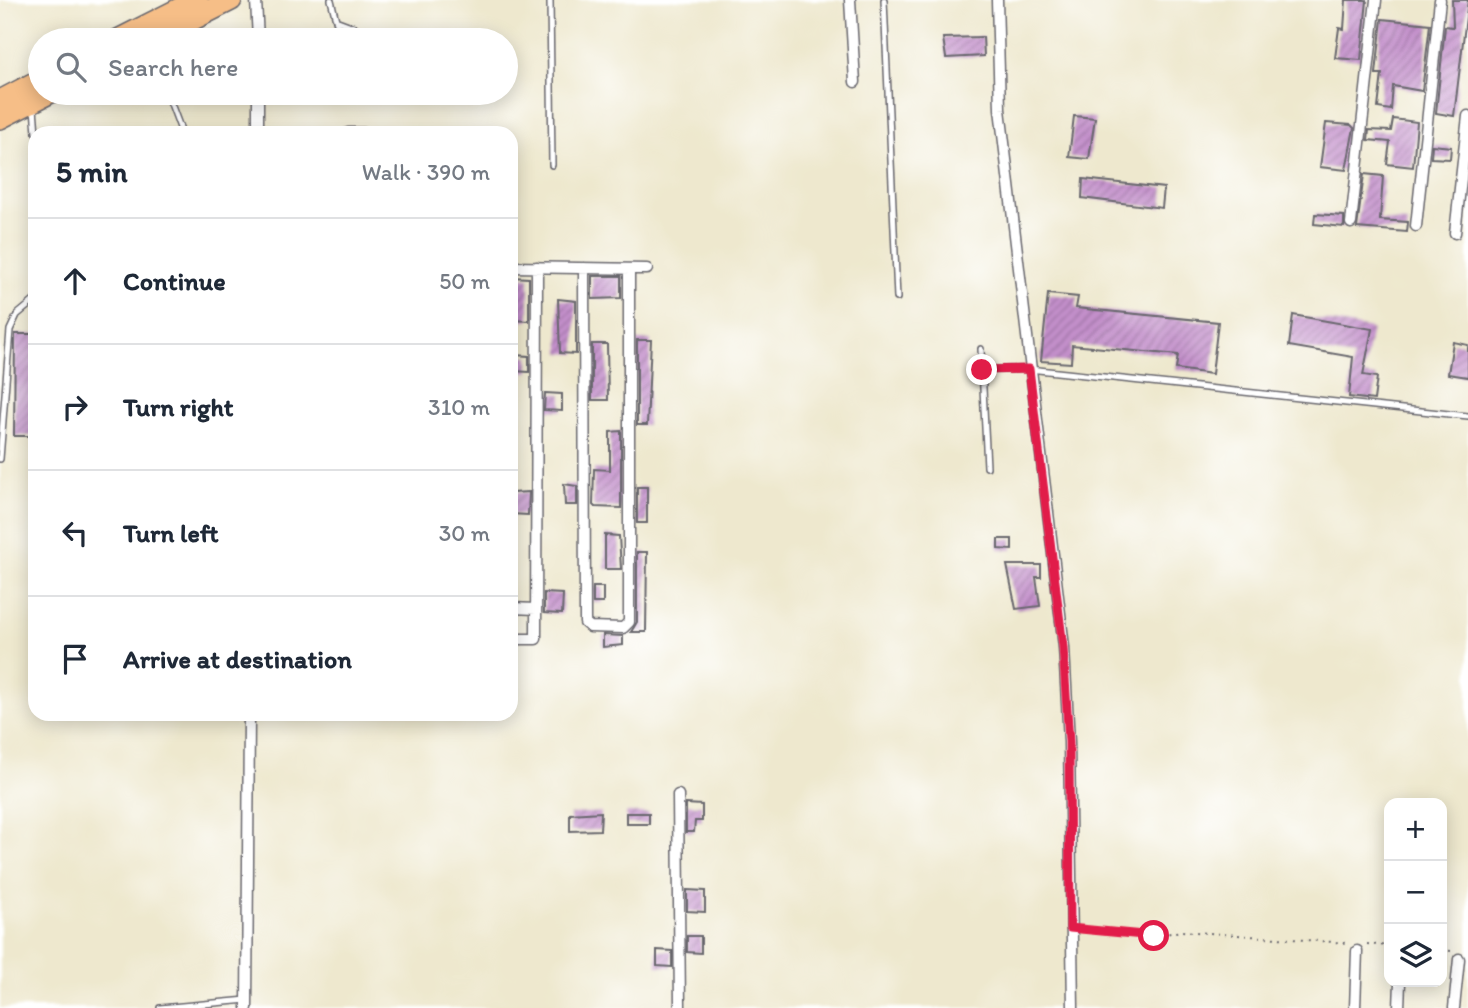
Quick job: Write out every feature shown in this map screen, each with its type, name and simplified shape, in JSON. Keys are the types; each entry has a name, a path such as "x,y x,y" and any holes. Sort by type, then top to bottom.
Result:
{"highway":[{"path":"142,28 197,0"},
{"path":"176,28 231,0"},
{"path":"0,101 28,86"},
{"path":"0,118 28,104"}],"street":[{"path":"256,0 257,28"},
{"path":"850,0 855,82"},
{"path":"997,0 1000,109 1063,647 1069,742 1073,1008"},
{"path":"1351,223 1376,0"},
{"path":"1416,226 1440,0"},
{"path":"258,105 258,126"},
{"path":"1455,233 1468,116"},
{"path":"518,267 648,269"},
{"path":"518,639 536,639 537,267"},
{"path":"584,268 585,620 590,626 623,628 629,622 629,268"},
{"path":"518,608 536,609"},
{"path":"247,1004 249,721"},
{"path":"678,794 680,1008"},
{"path":"1355,1008 1359,947"},
{"path":"1454,1008 1459,959"},
{"path":"1399,1008 1400,987"}],"lane":[{"path":"331,0 339,28"},
{"path":"550,0 552,165"},
{"path":"884,0 897,298"},
{"path":"338,21 355,28"},
{"path":"37,126 41,105"},
{"path":"172,105 179,126"},
{"path":"0,459 10,330 17,315 28,306"},
{"path":"981,349 987,467"},
{"path":"982,370 1029,369 1468,416"},
{"path":"160,1008 247,1004"}],"path":[{"path":"1070,928 1154,936 1181,931 1348,943"},
{"path":"1359,947 1384,946"}],"building":[{"path":"1346,0 1367,0 1361,60 1335,58 1339,28 1344,29"},
{"path":"1452,0 1468,0 1454,116 1436,113 1445,26 1453,27"},
{"path":"1382,19 1430,24 1422,91 1393,86 1391,110 1378,108 1382,74 1376,74"},
{"path":"983,37 984,56 946,58 943,38"},
{"path":"1074,116 1095,118 1089,159 1069,157"},
{"path":"1393,119 1417,122 1413,167 1387,164 1390,142 1368,140 1369,130 1391,131"},
{"path":"1326,123 1351,125 1354,128 1346,170 1320,167"},
{"path":"1432,145 1451,147 1450,159 1431,158"},
{"path":"1364,174 1383,176 1380,220 1408,222 1407,232 1357,228"},
{"path":"1083,179 1164,188 1162,208 1082,198"},
{"path":"1315,214 1344,216 1344,227 1314,224"},
{"path":"592,276 621,276 621,298 592,299"},
{"path":"518,277 529,278 529,321 518,320"},
{"path":"1048,294 1078,297 1076,308 1218,322 1212,374 1176,369 1178,355 1072,345 1071,363 1041,361"},
{"path":"558,299 576,301 576,354 560,353"},
{"path":"1293,315 1372,329 1363,375 1377,377 1374,400 1349,397 1353,357 1289,346"},
{"path":"15,334 28,334 28,436 14,436"},
{"path":"637,340 651,340 647,425 637,425"},
{"path":"1453,342 1468,345 1468,377 1448,374"},
{"path":"592,344 607,344 608,400 592,400"},
{"path":"518,355 529,356 529,372 518,371"},
{"path":"545,393 562,394 562,411 544,410"},
{"path":"621,431 621,508 595,507 594,469 610,470 610,432"},
{"path":"564,484 577,486 577,505 565,505"},
{"path":"637,487 647,487 647,523 637,523"},
{"path":"529,492 528,515 518,514 518,493"},
{"path":"605,535 619,536 621,569 605,569"},
{"path":"998,539 1012,539 1012,550 998,549"},
{"path":"637,552 647,552 646,632 631,632 637,622"},
{"path":"1007,565 1041,565 1041,577 1036,577 1040,606 1016,609"},
{"path":"593,587 603,587 603,603 593,603"},
{"path":"544,593 563,594 562,614 544,613"},
{"path":"603,635 623,636 623,645 603,647"},
{"path":"686,804 702,805 702,821 695,821 694,832 686,832"},
{"path":"601,812 600,830 570,831 570,814"},
{"path":"626,813 649,813 649,824 626,824"},
{"path":"687,890 705,891 705,912 687,911"},
{"path":"687,936 701,936 701,953 687,952"},
{"path":"657,950 672,951 672,967 657,966"}],"route":[{"path":"982,370 1029,369 1063,647 1069,742 1070,928 1154,936"}]}
